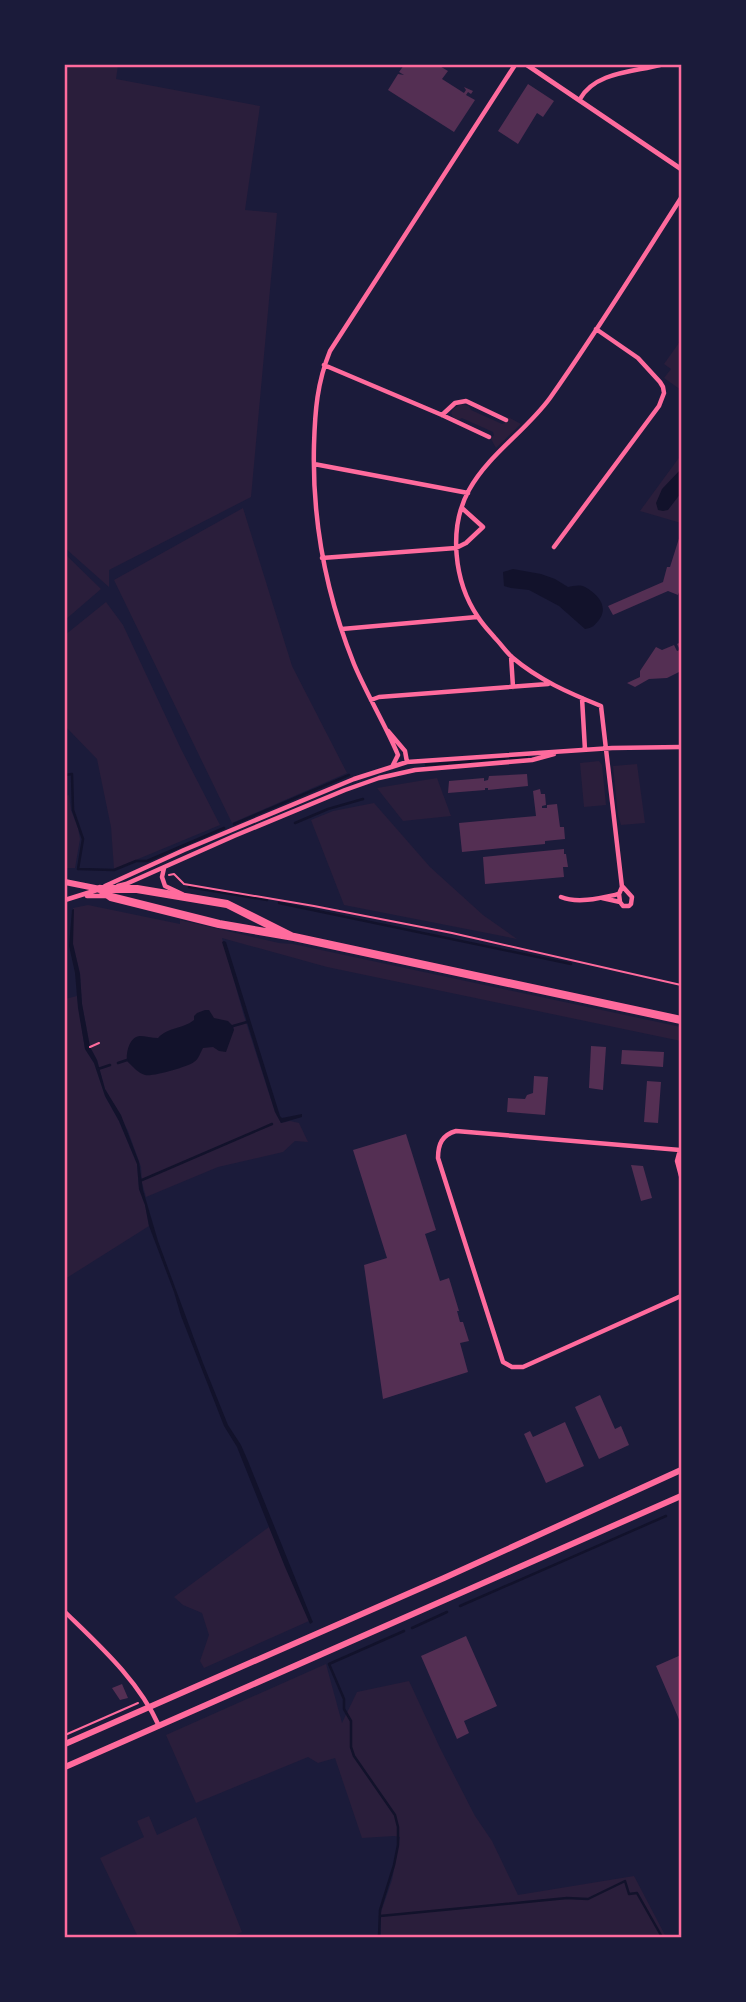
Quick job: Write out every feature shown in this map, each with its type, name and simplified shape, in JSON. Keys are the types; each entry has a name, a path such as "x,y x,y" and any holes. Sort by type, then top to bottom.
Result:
{"highway":[{"path":"100,889 111,897 219,924 294,937 681,1020"},
{"path":"100,889 137,889 227,904 294,937"}],"main road":[{"path":"65,881 100,889"},
{"path":"65,1744 148,1703 444,1577 681,1470"},
{"path":"65,1767 681,1497"}],"street":[{"path":"396,774 407,762 405,751 387,730 371,700 355,664 329,590 316,510 314,464 318,387 333,346 515,65"},
{"path":"527,65 681,169"},
{"path":"580,99 596,82 660,65"},
{"path":"620,902 622,887 601,706 550,684 511,656 477,617 461,580 456,548 458,522 476,479 548,401 681,198"},
{"path":"554,547 659,406 663,396 662,385 638,358 596,329"},
{"path":"324,365 489,437"},
{"path":"442,415 455,403 466,401 506,420"},
{"path":"314,464 468,493"},
{"path":"323,558 456,548 466,543 483,527 462,508"},
{"path":"342,629 477,617"},
{"path":"511,656 513,687"},
{"path":"371,700 379,697 550,684"},
{"path":"582,698 585,750"},
{"path":"387,730 398,755 392,767"},
{"path":"65,900 100,889 184,850 366,775 407,762 585,750 681,747"},
{"path":"100,889 126,884 208,847 369,782 415,770 532,760 558,752"},
{"path":"366,775 369,782"},
{"path":"164,868 162,877 165,886 192,898"},
{"path":"601,898 629,906 632,900 622,887"},
{"path":"561,897 569,901 619,894"},
{"path":"79,896 111,897"},
{"path":"681,1176 677,1161 681,1150 456,1131 442,1139 438,1147 438,1158 503,1362 512,1367 523,1367 681,1296"},
{"path":"65,1612 104,1649 148,1703 159,1726"}],"path":[{"path":"162,877 174,874 184,884 439,930 681,985"},
{"path":"90,1047 99,1043"},
{"path":"65,1735 148,1703"}],"shaded area":[{"path":"65,65 118,65 116,79 260,106 245,210 277,213 251,497 109,570 109,587 65,548"},
{"path":"681,340 681,390 664,378 671,369 664,364"},
{"path":"461,404 502,424 508,417 521,424 496,448 491,439 493,432 462,418 458,420 453,417 453,409"},
{"path":"681,455 681,523 640,511"},
{"path":"681,469 681,493 668,510 658,510 656,503 662,489"},
{"path":"243,508 292,666 347,773 232,823 114,580"},
{"path":"65,554 101,589 65,620"},
{"path":"513,569 541,574 568,587 585,587 601,601 602,615 594,625 585,629 559,606 529,590 504,586 503,572"},
{"path":"106,602 123,625 220,825 114,869 111,827 97,759 65,726 65,635"},
{"path":"599,761 602,765 606,805 584,807 580,763"},
{"path":"637,764 645,823 621,825 613,766"},
{"path":"437,778 451,816 403,821 377,788"},
{"path":"69,795 80,839 75,868 65,868 65,796"},
{"path":"374,803 430,867 483,915 517,939 344,905 311,820 333,811"},
{"path":"88,905 180,924 180,920 681,1027 681,1041 327,967 222,938 275,1112 281,1123 299,1123 308,1142 295,1141 283,1152 218,1167 146,1197 141,1167 128,1131 105,1089 97,1060 90,1047 73,944 73,908"},
{"path":"74,909 73,944 90,1047 97,1060 105,1089 121,1115 139,1162 143,1190 158,1241 203,1363 228,1425 248,1461 313,1622 310,1624 237,1447 224,1426 149,1226 139,1189 137,1164 105,1096 94,1063 85,1049 69,946"},
{"path":"224,941 280,1116 282,1118 302,1114 302,1117 281,1123 275,1112 222,942"},
{"path":"77,996 85,1049 94,1063 105,1096 137,1164 139,1189 149,1226 65,1279 65,999"},
{"path":"209,1010 214,1018 228,1021 233,1026 226,1052 213,1047 203,1048 197,1059 190,1064 149,1075 140,1073 127,1061 129,1046 136,1037 158,1038 190,1023 197,1013"},
{"path":"269,1527 309,1621 204,1668 200,1661 209,1635 202,1613 183,1605 174,1597"},
{"path":"326,1664 342,1723 357,1692 409,1681 441,1750 475,1816 492,1841 518,1895 634,1876 666,1937 381,1937 381,1912 392,1880 400,1837 362,1838 335,1758 318,1763 308,1757 196,1803 166,1735"},
{"path":"149,1816 157,1835 196,1817 242,1932 231,1937 138,1937 100,1858 144,1837 137,1821"}],"building":[{"path":"404,65 438,65 448,71 442,79 464,93 464,87 473,91 466,95 475,100 454,132 388,90 398,74 404,75 399,72"},
{"path":"528,84 554,101 543,117 537,113 518,144 498,131"},
{"path":"681,532 681,587 678,595 668,591 613,615 608,606 663,582"},
{"path":"681,642 681,671 667,678 649,679 635,687 627,683 640,677 640,671 656,647 662,650 674,645 677,651 680,650 677,644"},
{"path":"527,774 528,786 448,793 449,781 484,778 484,781 488,780 489,776"},
{"path":"540,789 541,794 545,794 546,805 542,808 557,804 560,827 564,827 565,839 545,841 545,844 462,852 459,823 536,816 533,791"},
{"path":"564,849 568,867 563,867 564,877 485,884 483,857"},
{"path":"591,1046 606,1047 603,1090 589,1088"},
{"path":"622,1050 664,1052 663,1067 621,1064"},
{"path":"534,1076 548,1077 545,1115 507,1112 508,1098 525,1099 533,1093"},
{"path":"647,1081 661,1082 658,1123 644,1122"},
{"path":"406,1134 436,1230 425,1234 440,1281 449,1278 460,1322 463,1322 469,1341 460,1343 468,1372 383,1399 364,1265 387,1258 353,1150"},
{"path":"631,1165 643,1166 652,1198 641,1201"},
{"path":"600,1395 615,1429 621,1426 629,1445 599,1459 575,1407"},
{"path":"565,1422 584,1466 546,1483 524,1434 530,1431 533,1437"},
{"path":"466,1636 497,1706 464,1721 469,1733 457,1739 421,1656"},
{"path":"681,1655 681,1724 656,1666"},
{"path":"122,1684 128,1698 120,1700 112,1688"}],"waterway":[{"path":"426,765 527,757"},
{"path":"65,775 72,774 73,810 83,839 78,869 114,870 136,861 147,861 224,828"},
{"path":"234,824 349,775"},
{"path":"295,823 328,809 363,799"},
{"path":"189,887 267,900"},
{"path":"279,903 571,964"},
{"path":"233,1026 247,1022"},
{"path":"118,1063 127,1060"},
{"path":"98,1069 110,1065"},
{"path":"142,1180 272,1124"},
{"path":"460,1606 666,1516"},
{"path":"412,1628 447,1612"},
{"path":"379,1937 380,1910 394,1865 398,1827 395,1815 354,1756 351,1747 351,1721 344,1709 344,1699 329,1664 404,1631"},
{"path":"380,1916 567,1898 588,1899 625,1881 629,1894 637,1893 662,1937"}]}
